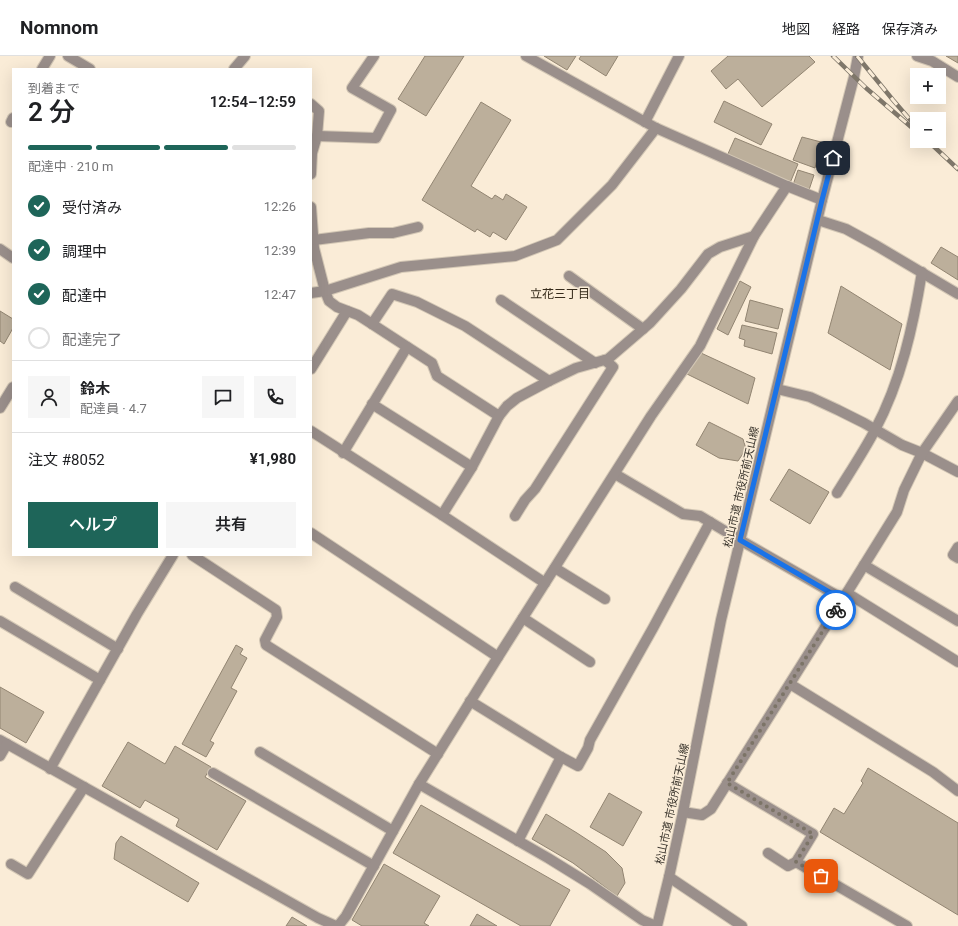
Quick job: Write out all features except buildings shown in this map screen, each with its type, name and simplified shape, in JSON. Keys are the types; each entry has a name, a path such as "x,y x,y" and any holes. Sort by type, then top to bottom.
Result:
{"street":[{"path":"43,68 50,56"},
{"path":"68,56 87,63"},
{"path":"235,68 245,56"},
{"path":"317,136 376,138 391,110 352,88 374,56"},
{"path":"526,56 656,128 822,200"},
{"path":"645,122 679,56"},
{"name":"松山市道 市役所前天山線","path":"656,926 669,877 683,812 721,620 858,56"},
{"path":"918,56 932,61 958,77"},
{"path":"312,105 319,111 317,136 312,153"},
{"path":"312,293 325,291 401,267 515,256 557,240 612,185 656,128"},
{"path":"0,756 3,742 299,907 337,926 346,916 419,784 470,702 651,416 700,346 754,236 787,186"},
{"path":"312,218 314,248 329,301 337,307 358,315 432,363 437,376 499,416"},
{"path":"818,220 846,229 958,294"},
{"path":"314,240 369,233 394,233 418,227"},
{"path":"442,515 472,467 499,416 508,406 517,398 549,380 576,368 608,359 650,323 681,289 708,254 720,247 754,236"},
{"path":"0,249 12,257"},
{"path":"838,493 875,430 889,398 904,358 909,339 916,310 922,272"},
{"path":"569,276 643,329"},
{"path":"372,324 392,294 417,302 465,326 549,380"},
{"path":"501,300 595,363"},
{"path":"312,366 347,311"},
{"path":"343,452 407,347"},
{"path":"515,516 524,500 535,489 613,367 605,360"},
{"path":"777,389 810,398 838,410 902,445 922,453 958,472"},
{"path":"0,408 8,393"},
{"path":"683,812 702,815 711,809 897,512 904,490 922,453 955,412 958,401"},
{"path":"372,404 472,467"},
{"path":"312,433 546,583"},
{"path":"615,474 683,514 700,516 740,540 845,596 958,662"},
{"path":"470,702 578,766 588,748 590,740 710,522"},
{"path":"312,534 498,658"},
{"path":"958,547 953,555 958,558"},
{"path":"50,769 172,556"},
{"path":"194,556 276,610 277,617 265,640 266,645 438,754"},
{"path":"864,565 958,621"},
{"path":"555,568 605,599"},
{"path":"15,587 118,649"},
{"path":"523,618 590,662"},
{"path":"0,621 100,680"},
{"path":"790,684 933,772 958,791"},
{"path":"260,752 393,831"},
{"path":"518,841 561,757"},
{"path":"213,773 374,866"},
{"path":"727,783 813,834 796,862 788,866 768,853"},
{"path":"419,784 590,884 642,920 656,926"},
{"path":"11,864 28,874 84,787"},
{"path":"796,862 907,926"},
{"path":"669,877 742,926"}],"railway":[{"path":"833,56 866,88 910,126"},
{"path":"857,56 910,120"},
{"path":"936,148 958,169"}],"way so far":[{"path":"821,876 796,862 813,834 727,783 836,610"}],"district":[{"name":"立花三丁目","path":"560,294"}],"route":[{"path":"833,158 740,540 843,600 836,610"}]}
